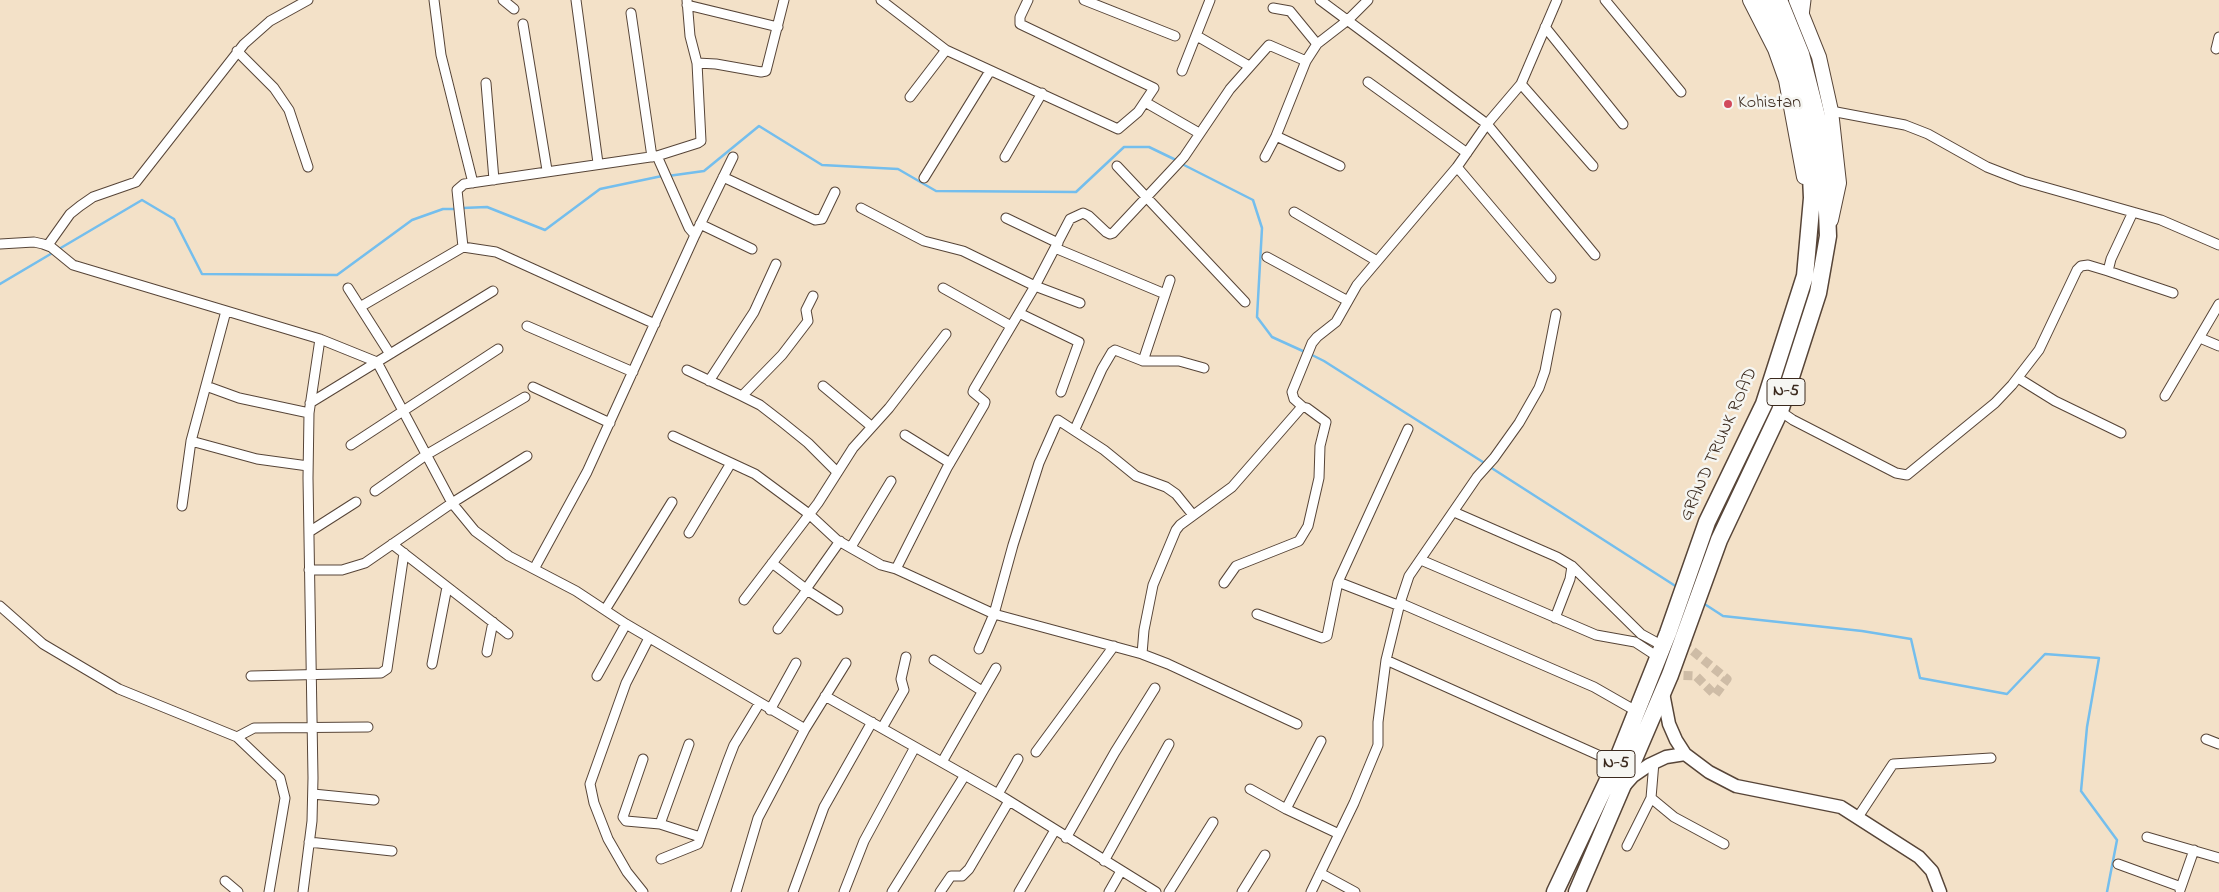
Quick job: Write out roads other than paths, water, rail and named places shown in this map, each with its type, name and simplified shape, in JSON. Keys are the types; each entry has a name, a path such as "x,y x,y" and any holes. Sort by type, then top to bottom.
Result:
{"highway":[{"path":"1765,0 1791,62 1802,106 1810,154 1812,198 1810,233"},
{"path":"1779,0 1802,54 1822,136 1828,236"},
{"name":"GRAND TRUNK ROAD","path":"1555,892 1616,763 1663,645 1702,536 1764,404 1805,276 1810,233"},
{"name":"N-5","path":"1577,892 1685,638 1719,540 1780,411 1818,293 1828,236"},
{"path":"1764,404 1780,411"}],"main road":[{"name":"GRAND TRUNK ROAD","path":"1750,0 1775,49 1786,80 1803,166 1810,233"},
{"name":"N-5","path":"1796,0 1819,57 1831,111 1839,183 1828,236"},
{"path":"1663,691 1669,724 1685,754 1709,772 1736,786 1841,807 1920,857 1932,871 1940,892"},
{"path":"1621,791 1633,776 1654,762 1666,757 1685,754"}],"street":[{"path":"50,246 70,214 80,206 93,197 136,182 237,51 270,21 308,0"},
{"path":"434,0 441,55 473,183"},
{"path":"503,0 514,9"},
{"path":"576,0 598,163"},
{"path":"697,63 716,64 761,72 766,71 784,0"},
{"path":"881,0 946,50 990,72 1042,93 1118,129 1138,112 1154,88 1020,24 1020,17 1028,0"},
{"path":"1084,0 1175,36"},
{"path":"1182,71 1210,0"},
{"path":"1320,0 1487,124 1595,255"},
{"path":"1265,157 1276,136 1306,61 1317,44 1348,20 1368,0"},
{"path":"1224,583 1236,566 1299,541 1308,526 1319,478 1320,446 1326,422 1294,399 1292,392 1312,343 1336,322 1358,284 1457,167 1487,124 1521,84 1557,0"},
{"path":"1605,0 1680,92"},
{"path":"1804,16 1806,0"},
{"path":"462,243 457,198 459,186 598,163 656,159 698,144 701,141 697,63 690,36 687,2 778,27"},
{"path":"1273,8 1290,11 1317,44"},
{"path":"631,13 656,159 689,228 695,235"},
{"path":"523,24 547,170"},
{"path":"1546,27 1623,124"},
{"path":"1197,36 1249,66"},
{"path":"2216,49 2219,37"},
{"path":"896,569 950,463 984,405 985,402 973,392 974,389 1035,286 1070,219 1077,214 1083,213 1110,234 1176,167 1230,89 1269,45 1306,61"},
{"path":"910,96 946,50"},
{"path":"237,51 274,88 289,110 308,167"},
{"path":"924,178 990,72"},
{"path":"486,82 494,180"},
{"path":"1368,82 1467,153"},
{"path":"1521,84 1593,166"},
{"path":"1005,157 1042,93"},
{"path":"1145,102 1199,133"},
{"path":"1831,111 1905,125 1928,134 1987,167 2014,177 2161,220 2219,245"},
{"path":"1276,136 1340,166"},
{"path":"534,569 587,472 700,224 733,158"},
{"path":"1117,166 1244,302"},
{"path":"1457,167 1551,278"},
{"path":"723,177 815,220 822,219 836,192"},
{"path":"861,208 924,241 963,251 1035,286 1080,303"},
{"path":"1294,212 1377,261"},
{"path":"2108,271 2111,259 2133,212"},
{"path":"1006,218 1056,246 1165,294"},
{"path":"700,224 752,249"},
{"path":"0,244 34,242 50,246 73,265 320,339 377,362 452,503 475,531 509,556 576,592 759,704 805,729"},
{"path":"360,307 462,243 496,252 655,324"},
{"path":"1267,256 1348,301"},
{"path":"709,381 754,312 776,264"},
{"path":"1780,411 1793,420 1878,464 1896,473 1907,475 1995,403 2018,378 2039,350 2077,270 2082,266 2088,265 2173,293"},
{"path":"1143,361 1170,280"},
{"path":"348,288 390,354"},
{"path":"943,288 1011,326"},
{"path":"206,386 239,398 310,408 377,362 493,291"},
{"path":"742,396 782,355 808,321 806,310 813,296"},
{"path":"2165,396 2219,304"},
{"path":"182,506 191,441 226,311"},
{"path":"1019,313 1079,342 1061,392"},
{"path":"1311,892 1378,745 1378,722 1386,660 1409,576 1476,478 1504,444 1539,388 1545,371 1556,314"},
{"path":"527,326 633,372"},
{"path":"744,600 809,514 853,448 889,408 946,334"},
{"path":"2200,338 2219,346"},
{"path":"303,892 313,794 308,466 310,408 320,339"},
{"path":"351,445 498,349"},
{"path":"1075,429 1102,369 1115,350 1143,361 1179,361 1204,368"},
{"path":"687,370 760,405 808,443 837,472"},
{"path":"2018,378 2055,401 2121,433"},
{"path":"823,386 871,426"},
{"path":"533,387 610,423"},
{"path":"375,491 426,455 525,397"},
{"path":"1142,654 1152,585 1176,530 1193,515 1232,487 1304,407"},
{"path":"979,649 994,614 1015,536 1039,463 1058,420 1075,429 1136,476 1166,487 1176,494 1193,515"},
{"path":"1257,614 1322,638 1327,636 1338,582 1408,429"},
{"path":"904,435 950,463"},
{"path":"673,436 755,474 809,514 840,541 882,565 896,569 994,614 1142,654 1168,664 1296,724"},
{"path":"191,441 257,459 308,466"},
{"path":"309,570 342,570 365,563 452,503 527,456"},
{"path":"689,532 731,463"},
{"path":"851,547 891,481"},
{"path":"309,532 356,502"},
{"path":"605,610 672,502"},
{"path":"1454,512 1557,557 1572,566 1641,634 1663,645"},
{"path":"778,629 840,541"},
{"path":"392,544 508,634"},
{"path":"251,676 382,673 387,669 404,553"},
{"path":"1420,560 1596,635 1663,645"},
{"path":"772,563 838,610"},
{"path":"1555,618 1570,579 1572,566"},
{"path":"1338,582 1400,604 1594,687 1636,710"},
{"path":"432,664 447,587"},
{"path":"0,606 43,644 119,689 237,737 280,778 285,798 269,892"},
{"path":"487,652 493,622"},
{"path":"597,676 626,624"},
{"path":"643,892 627,872 608,839 594,803 590,784 626,683 649,638"},
{"path":"1036,752 1114,646"},
{"path":"882,728 904,690 901,679 906,657"},
{"path":"934,660 982,691"},
{"path":"1386,660 1616,763"},
{"path":"770,710 796,663"},
{"path":"736,892 758,818 805,729 846,663"},
{"path":"942,762 996,668"},
{"path":"1066,838 1154,688"},
{"path":"825,696 998,794 1066,838 1156,892"},
{"path":"661,859 698,844 734,745 759,704"},
{"path":"793,892 824,807 872,722"},
{"path":"237,737 254,728 368,727"},
{"path":"2206,739 2219,744"},
{"path":"1286,809 1321,740"},
{"path":"660,824 689,744"},
{"path":"1104,861 1169,744"},
{"path":"844,892 864,842 914,747"},
{"path":"643,758 623,817 626,821 660,824 700,837"},
{"path":"1858,817 1893,764 1992,758"},
{"path":"998,794 1018,759"},
{"path":"1627,846 1651,798 1654,762"},
{"path":"892,892 965,775"},
{"path":"1250,789 1286,809 1339,834"},
{"path":"313,794 374,800"},
{"path":"1651,798 1674,817 1724,844"},
{"path":"940,892 951,876 962,876 969,869 1009,801"},
{"path":"1169,892 1213,822"},
{"path":"1019,892 1055,830"},
{"path":"2147,836 2219,858"},
{"path":"309,842 392,851"},
{"path":"2118,864 2180,889 2194,850"},
{"path":"1242,892 1265,855"},
{"path":"1108,892 1121,872"},
{"path":"1320,873 1355,892"},
{"path":"225,881 238,892"}],"waterway":[{"path":"668,176 704,171 759,126 822,165 898,169 936,191 1076,192 1124,147 1149,147 1178,161"},
{"path":"1182,164 1253,200 1262,228 1257,317 1272,337 1305,352"},
{"path":"462,208 487,207 545,230 600,189 662,176"},
{"path":"59,249 142,200 174,219 202,274 337,275 412,220 443,209 456,209"},
{"path":"0,284 54,252"},
{"path":"1310,354 1486,464"},
{"path":"1490,467 1677,587"},
{"path":"1703,603 1723,616 1862,631 1911,639 1920,678 2007,694 2045,654 2099,658 2087,727 2081,791 2117,840 2107,892"}],"tunnel":[{"path":"1670,675 1696,676 1715,695 1727,679 1683,643"}],"place":[{"name":"Kohistan","path":"1728,104"}]}
